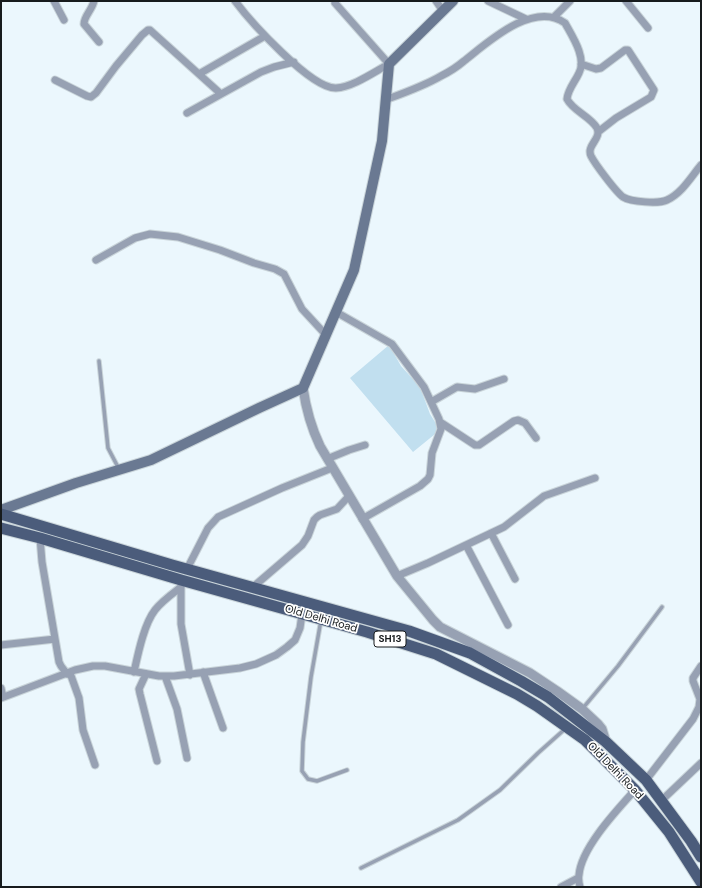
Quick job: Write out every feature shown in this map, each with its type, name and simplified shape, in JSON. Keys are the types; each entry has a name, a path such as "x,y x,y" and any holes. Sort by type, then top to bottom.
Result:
{"main road":[{"path":"1,510 76,483 151,460 245,414 303,388 354,270 382,141 389,64 453,1"},
{"name":"Old Delhi Road","path":"1,514 187,569 410,631 470,653 548,697 606,742 646,780 662,800 701,857"},
{"name":"Old Delhi Road","path":"1,528 40,538 181,584 321,619 436,654 517,694 585,740 635,790 669,832 701,882"}],"street":[{"path":"54,1 64,20"},
{"path":"94,1 91,10 84,20 84,24 99,42"},
{"path":"235,1 265,36 310,76 330,88 345,86 389,64 335,3"},
{"path":"436,1 443,11"},
{"path":"488,1 526,19"},
{"path":"554,17 570,1"},
{"path":"626,1 648,28"},
{"path":"385,100 439,78 460,65 495,37 520,21 548,16 554,17 564,23 579,52 581,64 580,72 570,89 567,99 570,104 596,127 598,136 590,149 591,156 621,195 628,199 657,203 667,200 676,194 701,165"},
{"path":"55,80 91,97 142,35 150,30 221,94"},
{"path":"199,74 265,36"},
{"path":"581,64 596,69 602,68 625,50 628,50 654,90 651,97 616,118 598,132"},
{"path":"187,113 268,69 294,62"},
{"path":"96,260 135,238 150,234 178,237 220,250 275,269 284,274 302,309 326,335"},
{"path":"336,312 392,344 419,378 440,422 441,432 432,453 430,475 428,479 420,486 362,519"},
{"path":"431,402 457,388 475,390 504,379"},
{"path":"303,388 313,432 332,468 397,576 433,620 440,627 530,673 582,709 600,726 606,742"},
{"path":"440,422 475,445 479,445 518,420 525,423 536,438"},
{"path":"327,459 365,445"},
{"path":"187,569 208,528 218,517 282,488 332,468"},
{"path":"397,576 492,533 510,523 544,496 595,478"},
{"path":"253,587 302,545 308,536 314,520 317,517 337,509 348,496"},
{"path":"492,533 515,579"},
{"path":"40,538 59,662 60,666 69,673 79,698 83,730 96,765"},
{"path":"466,544 508,625"},
{"path":"134,672 139,647 150,617 162,602 181,584"},
{"path":"181,584 181,624 190,674"},
{"path":"1,688 2,698 69,673 93,666 105,666 165,676 240,668 256,664 276,655 288,647 295,640 300,628 302,614"},
{"path":"1,645 55,639"},
{"path":"646,780 693,719 701,704 692,681 701,666"},
{"path":"203,672 223,728"},
{"path":"146,674 140,689 140,694 157,761"},
{"path":"165,676 177,709 187,758"},
{"path":"662,800 701,763"},
{"path":"580,887 578,878 580,867 592,844 635,790"},
{"path":"561,887 578,878"}],"lane":[{"path":"99,361 108,448 120,470"},
{"path":"582,709 618,666 662,607"},
{"path":"321,619 305,719 302,770 308,779 317,781 347,770"},
{"path":"361,868 458,820 500,790 567,727"}],"shaded area":[{"path":"389,345 401,366 420,387 430,414 440,430 413,452 350,378"}]}
